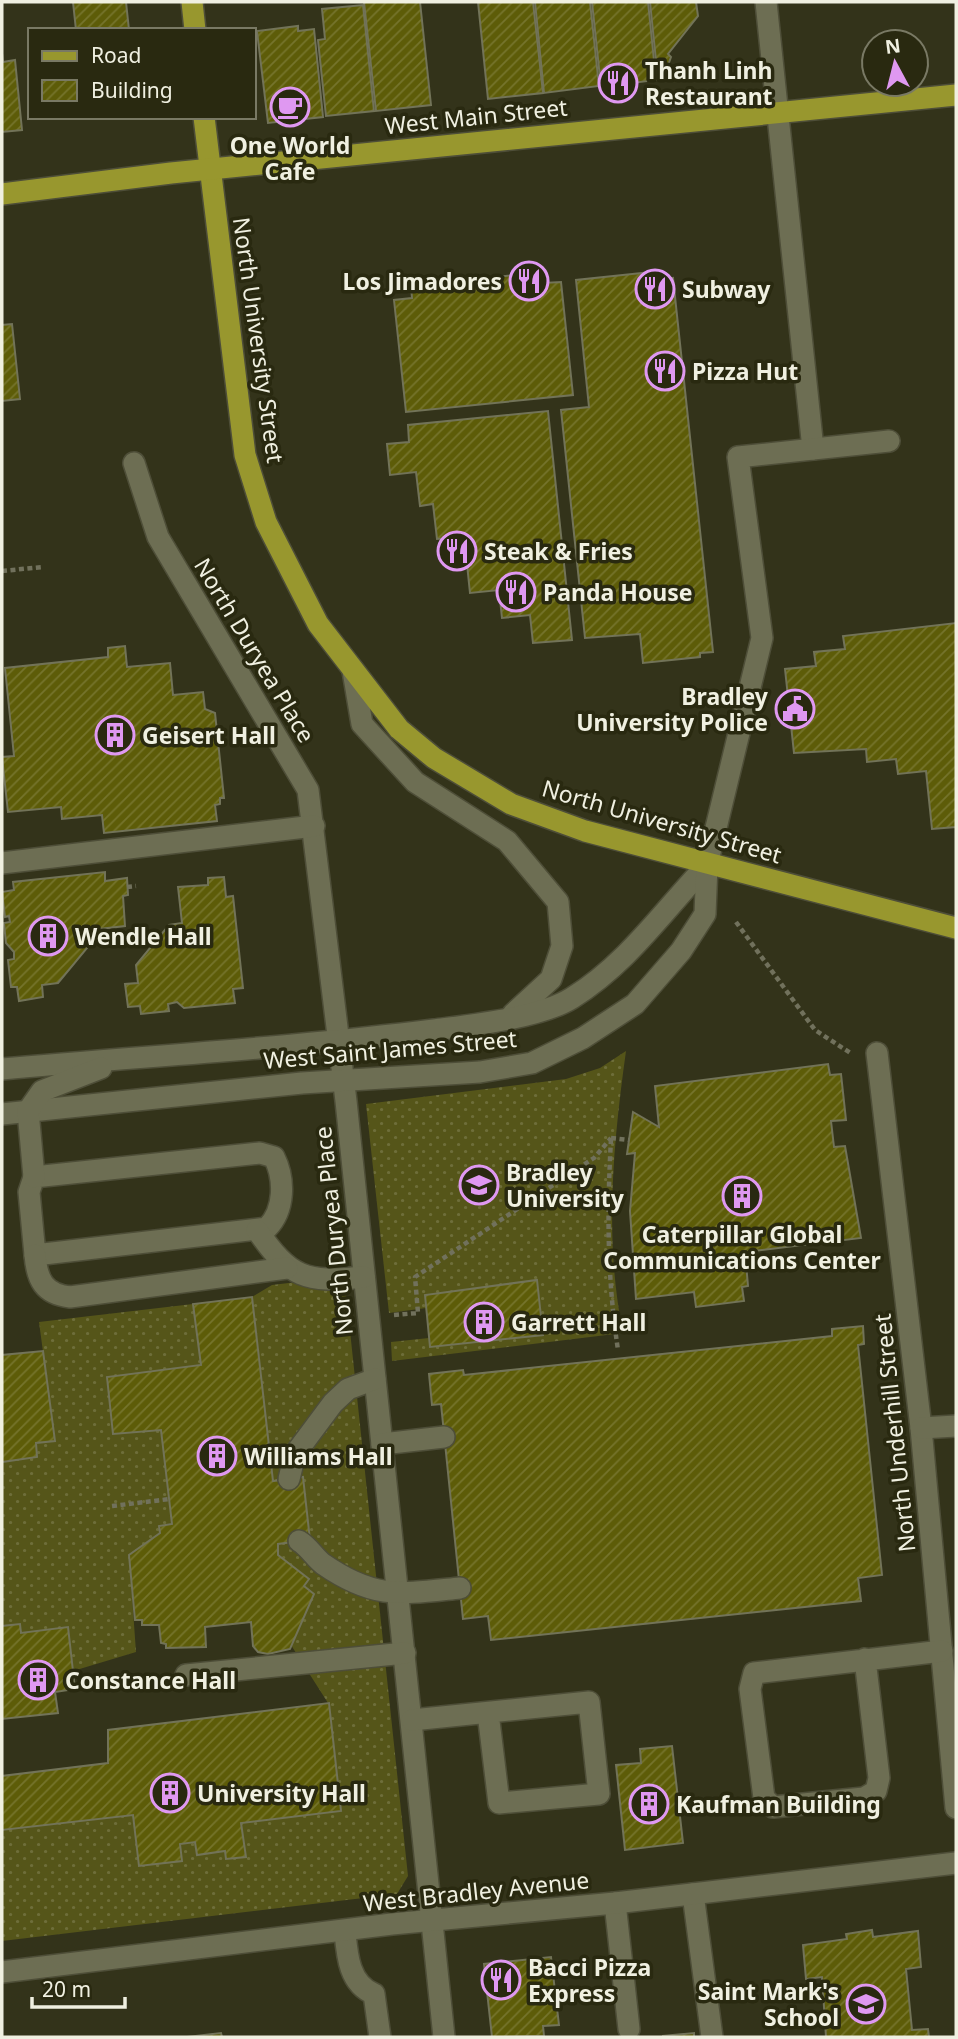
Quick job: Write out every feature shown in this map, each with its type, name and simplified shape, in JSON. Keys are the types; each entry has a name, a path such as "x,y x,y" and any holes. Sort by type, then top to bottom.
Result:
{"main road":[{"path":"192,2 195,28"},
{"name":"West Main Street","path":"2,194 210,170 956,94"},
{"name":"North University Street","path":"204,119 245,455 266,522 318,624 399,729 434,758 511,804 585,831 956,928"}],"street":[{"path":"766,2 813,449"},
{"path":"707,865 762,638 738,457 889,441"},
{"name":"North Duryea Place","path":"134,463 158,537 308,790 339,1041 444,2037"},
{"path":"352,671 362,724 415,782 507,841 558,902 562,946 551,979 506,1020"},
{"path":"2,863 314,826"},
{"name":"West Saint James Street","path":"2,1069 339,1041 506,1020 570,1000 613,969 645,938 707,865"},
{"name":"West Saint James Street","path":"2,1114 343,1081 480,1072 533,1063 583,1038 635,1004 681,951 705,914 707,865"},
{"name":"North Underhill Street","path":"877,1054 921,1428 956,1808"},
{"path":"140,1056 43,1091 28,1111 34,1177 29,1192 35,1255 37,1274 46,1288 57,1295 70,1297 287,1268"},
{"path":"34,1177 260,1153 274,1157 281,1190 278,1213 267,1228 35,1255"},
{"path":"257,1230 287,1268 303,1276 337,1279 364,1277"},
{"path":"289,1479 295,1454 333,1404 348,1389 375,1379"},
{"path":"921,1428 956,1426"},
{"path":"382,1444 444,1437"},
{"path":"299,1541 321,1562 371,1590 399,1595 460,1588"},
{"path":"865,1659 879,1778 876,1791 864,1798 773,1807 764,1798 750,1689 754,1673 865,1659 942,1651"},
{"path":"186,1675 405,1653"},
{"path":"412,1720 589,1702 599,1794 499,1803 488,1713"},
{"name":"West Bradley Avenue","path":"2,1972 956,1863"},
{"path":"694,1895 712,2037"},
{"path":"615,1903 629,2029"},
{"path":"345,1932 348,1964 363,1990 374,1994 380,2037"}],"path":[{"path":"2,571 43,567"},
{"path":"127,887 136,886"},
{"path":"736,922 816,1030 852,1054 877,1054"},
{"path":"611,1139 629,1140"},
{"path":"393,1315 418,1313 415,1277 594,1158 611,1139"},
{"path":"611,1139 606,1227 610,1294 618,1350"},
{"path":"112,1506 170,1499"}],"shaded area":[{"path":"626,1051 612,1192 614,1263 623,1333 392,1361 391,1342 429,1338 431,1347 543,1335 536,1280 426,1295 426,1308 389,1313 366,1104 566,1079 600,1068"},
{"path":"322,1279 345,1284 408,1876 397,1894 2,1941 2,1830 133,1815 140,1866 181,1861 180,1844 195,1842 197,1855 225,1851 226,1859 245,1857 241,1823 341,1811 328,1703 291,1645 314,1594 304,1586 309,1578 278,1555 278,1544 302,1477 273,1481 252,1297 272,1285"},
{"path":"193,1304 201,1365 107,1377 161,1430 172,1524 159,1526 160,1533 129,1555 136,1652 73,1671 67,1627 21,1633 20,1624 2,1626 2,1462 37,1457 36,1443 55,1441 39,1322"}],"building":[{"path":"73,2 126,2 129,28 76,28"},
{"path":"364,2 420,2 431,105 376,111"},
{"path":"478,2 533,2 543,93 488,99"},
{"path":"535,2 590,2 599,86 544,93"},
{"path":"592,2 648,2 656,80 601,87"},
{"path":"650,2 696,2 698,16 668,54 671,57 663,79 658,80"},
{"path":"363,5 374,111 326,116 318,40 325,39 322,9"},
{"path":"298,26 298,31 314,29 323,117 268,123 257,31"},
{"path":"2,53 3,62 15,60 22,130 2,132"},
{"path":"660,271 661,280 673,278 713,652 700,653 700,657 643,663 640,634 585,638 561,410 589,407 576,280"},
{"path":"542,272 543,283 561,282 573,395 406,412 394,300 412,298 411,286"},
{"path":"12,324 20,399 2,401 2,325"},
{"path":"548,411 572,640 533,643 530,615 502,618 499,590 470,593 467,564 453,566 451,538 437,539 433,504 420,506 416,472 390,475 387,444 409,442 408,425"},
{"path":"956,623 956,827 932,829 926,771 898,774 896,759 867,762 866,749 794,753 785,669 816,666 814,652 845,649 843,636"},
{"name":"Geisert Hall","path":"125,646 127,667 170,663 173,695 203,692 205,709 215,713 224,798 220,798 220,804 215,805 217,821 104,833 102,815 62,819 61,807 8,812 2,757 14,756 5,668 108,657 108,648"},
{"name":"Wendle Hall","path":"105,872 105,881 127,878 128,895 123,896 125,926 91,930 92,942 58,983 42,985 43,997 19,1001 17,987 11,987 8,960 14,959 14,952 6,943 4,923 10,922 9,916 5,917 2,892 14,890 13,882"},
{"path":"224,877 226,897 233,896 243,988 233,989 235,1003 184,1008 177,1002 168,1004 169,1011 141,1014 140,1006 128,1007 125,984 138,983 136,965 169,925 182,923 178,887 208,885 208,878"},
{"name":"Caterpillar Global Communications Center","path":"828,1064 830,1075 841,1074 846,1120 831,1121 834,1147 845,1146 861,1238 745,1252 748,1286 742,1287 744,1301 696,1307 694,1292 636,1299 630,1211 635,1153 627,1154 633,1112 659,1127 655,1086"},
{"name":"Garrett Hall","path":"537,1280 543,1335 430,1347 425,1295"},
{"name":"Williams Hall","path":"252,1297 273,1481 303,1477 310,1540 278,1544 278,1555 309,1579 304,1586 314,1594 290,1649 268,1654 258,1652 253,1646 251,1622 205,1627 206,1647 166,1648 166,1644 161,1643 159,1625 142,1625 142,1620 135,1620 129,1555 160,1533 159,1526 172,1524 161,1430 113,1434 107,1377 201,1365 193,1304"},
{"path":"863,1326 864,1344 858,1345 882,1575 858,1578 861,1601 491,1640 488,1616 463,1619 441,1404 432,1405 429,1374 463,1370 464,1375 832,1336 832,1329"},
{"path":"43,1351 55,1441 36,1443 37,1457 2,1462 2,1355"},
{"name":"Constance Hall","path":"20,1624 21,1633 68,1627 75,1689 55,1692 58,1713 2,1719 2,1626"},
{"name":"University Hall","path":"329,1703 341,1811 241,1823 246,1857 226,1859 225,1851 197,1855 195,1842 180,1844 182,1861 139,1866 133,1815 2,1830 2,1776 108,1763 108,1730"},
{"name":"Kaufman Building","path":"672,1746 683,1843 625,1850 616,1765 641,1763 640,1749"},
{"name":"Saint Mark's School","path":"872,1930 873,1937 918,1931 921,1967 906,1969 912,2030 928,2029 929,2037 826,2037 822,1977 806,1979 803,1945 847,1939 846,1934"},
{"path":"551,1957 559,2025 543,2026 544,2036 492,2037 484,1964"},
{"path":"221,2033 222,2037 187,2037"},
{"path":"694,2033 694,2037 663,2037 663,2036"}],"place":[{"name":"Thanh Linh Restaurant","path":"618,83"},
{"name":"One World Cafe","path":"290,107"},
{"name":"Los Jimadores","path":"529,281"},
{"name":"Subway","path":"655,289"},
{"name":"Pizza Hut","path":"665,371"},
{"name":"Steak & Fries","path":"457,551"},
{"name":"Panda House","path":"516,592"},
{"name":"Bradley University Police","path":"795,709"},
{"name":"Geisert Hall","path":"115,735"},
{"name":"Wendle Hall","path":"48,936"},
{"name":"Bradley University","path":"479,1185"},
{"name":"Caterpillar Global Communications Center","path":"742,1196"},
{"name":"Garrett Hall","path":"484,1322"},
{"name":"Williams Hall","path":"217,1456"},
{"name":"Constance Hall","path":"38,1680"},
{"name":"University Hall","path":"170,1793"},
{"name":"Kaufman Building","path":"649,1804"},
{"name":"Bacci Pizza Express","path":"501,1980"},
{"name":"Saint Mark's School","path":"866,2004"}]}
